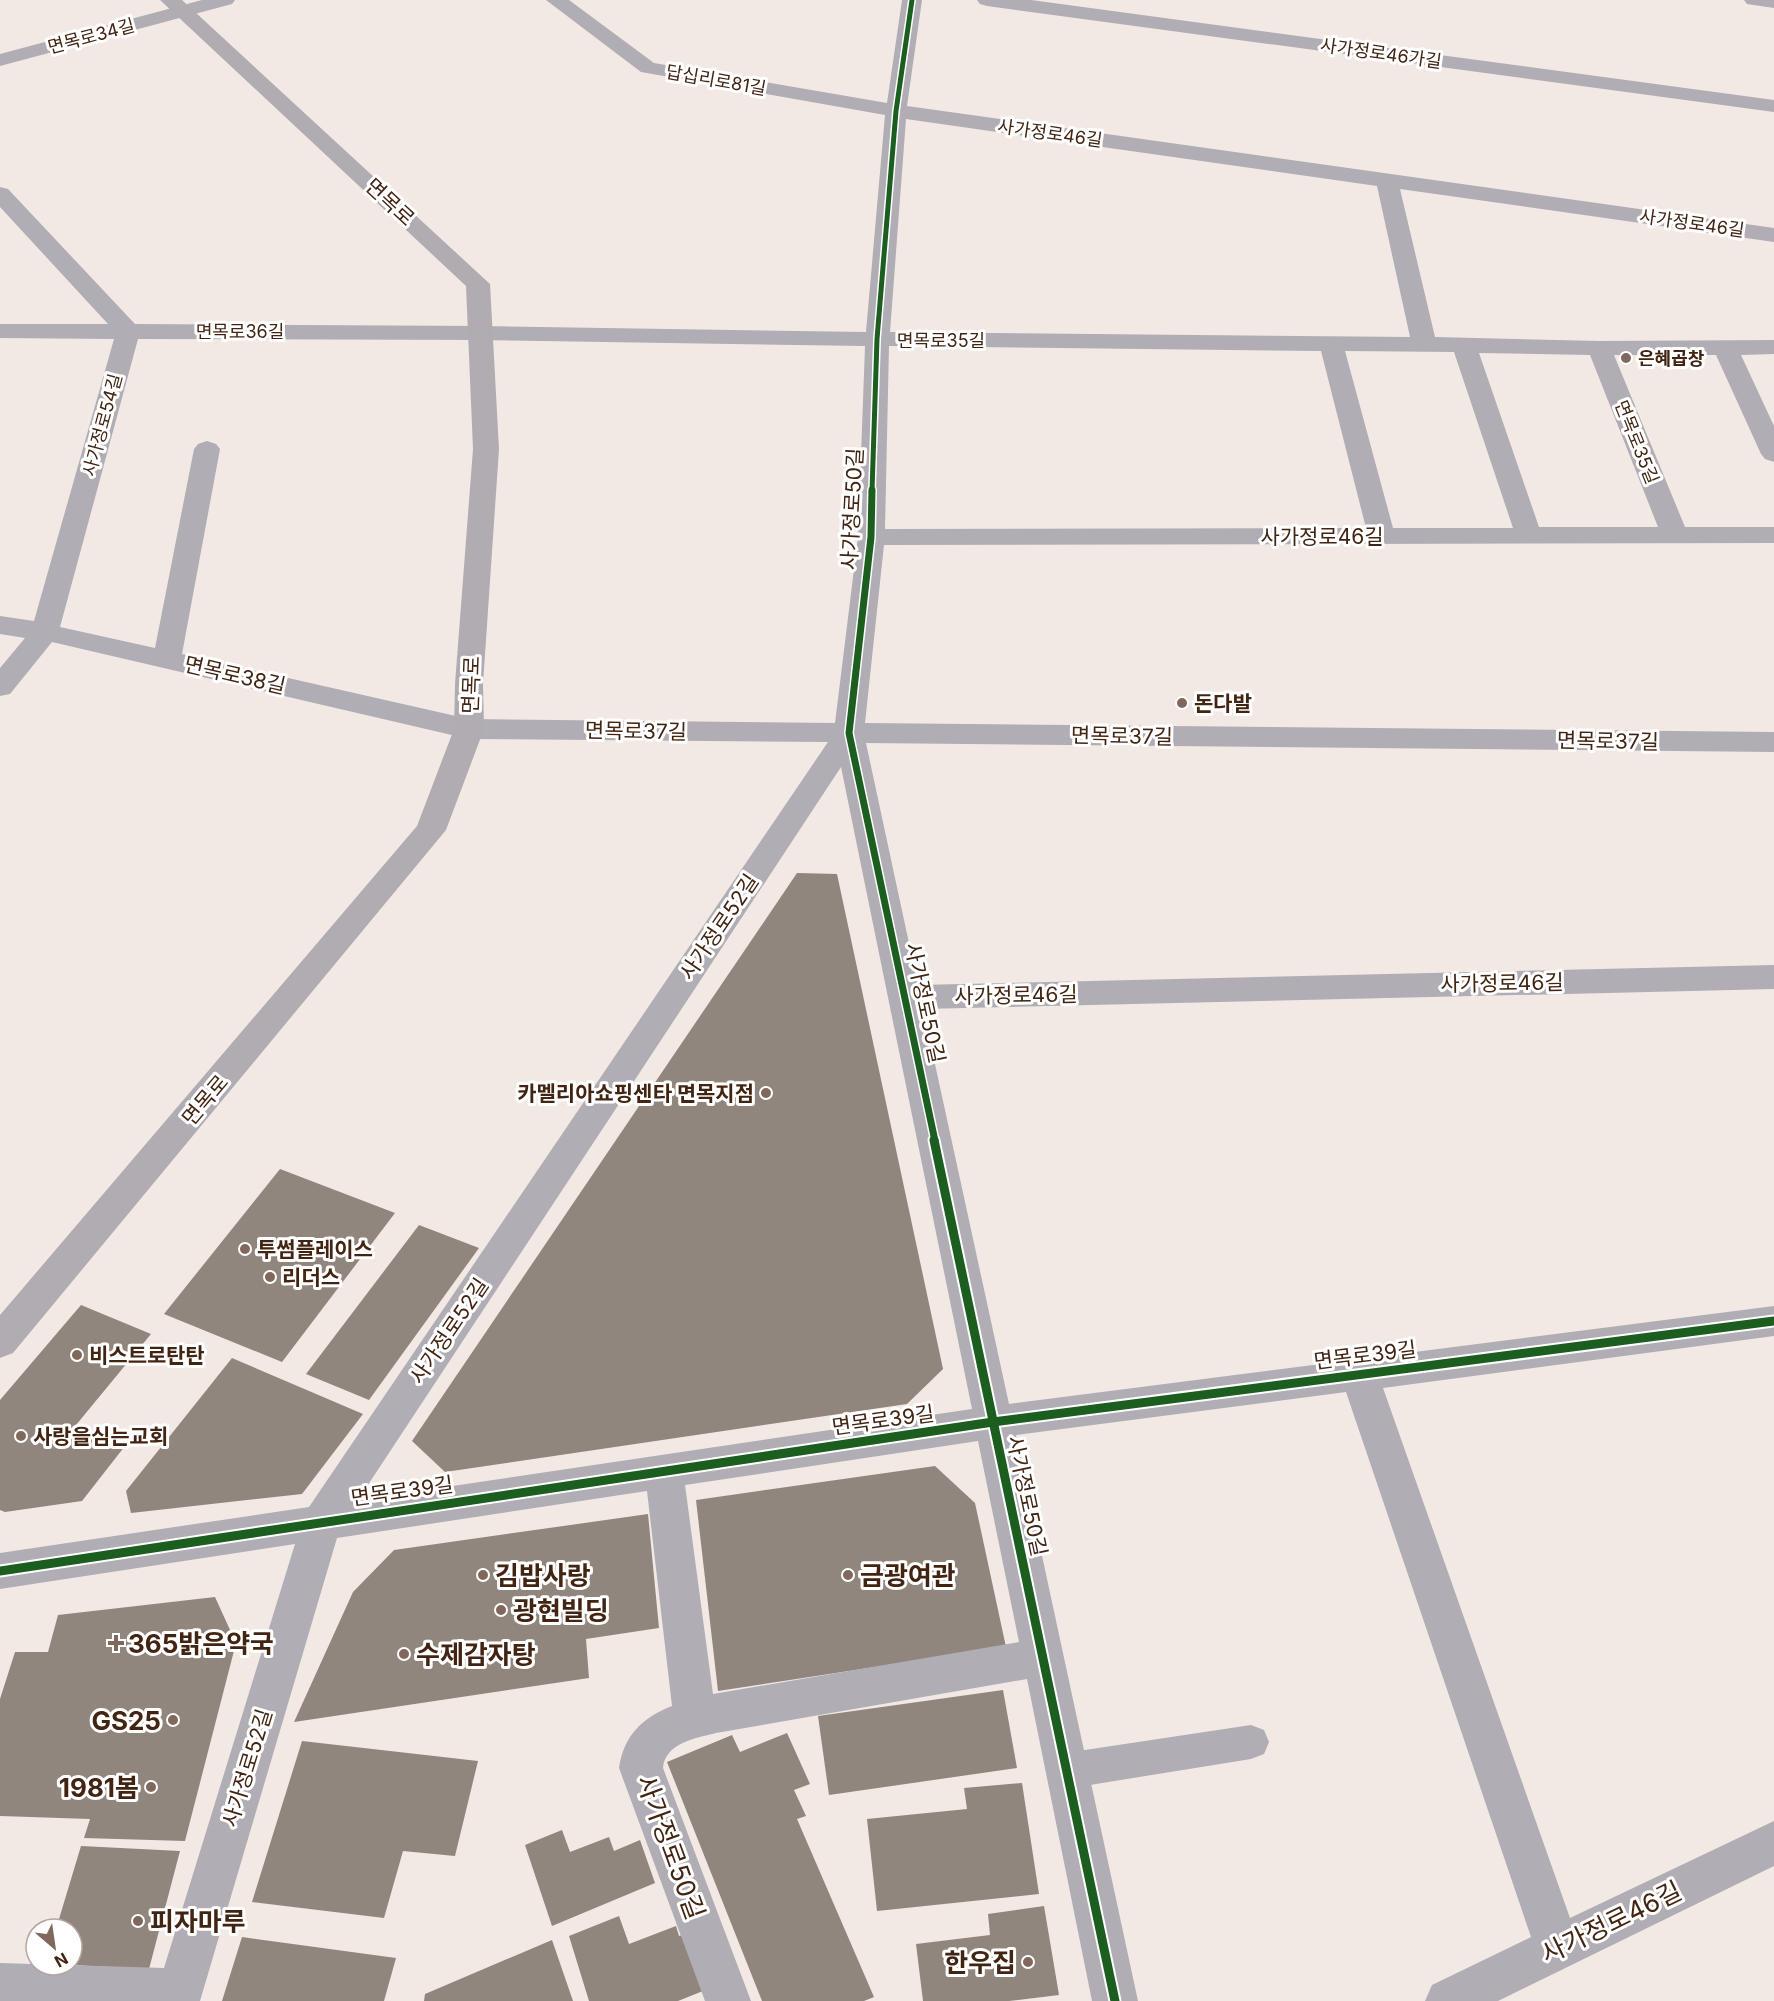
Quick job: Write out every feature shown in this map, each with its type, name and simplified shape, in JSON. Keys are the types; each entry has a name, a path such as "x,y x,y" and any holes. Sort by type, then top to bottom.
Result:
{"street":[{"name":"면목로34길","path":"0,60 176,6 225,0"},
{"name":"답십리로81길","path":"556,0 648,68 896,111"},
{"name":"사가정로50길","path":"912,0 896,111 877,339 871,537 849,733 1114,2001"},
{"name":"사가정로46가길","path":"987,0 1774,106"},
{"path":"1754,0 1774,2"},
{"name":"면목로","path":"0,1342 191,1118 431,830 469,729 469,684 486,449 478,284 176,6"},
{"name":"사가정로46길","path":"896,111 1774,235"},
{"path":"1387,181 1424,344"},
{"path":"0,194 128,331"},
{"name":"면목로36길","path":"0,331 480,333"},
{"name":"사가정로54길","path":"0,687 45,632 128,331"},
{"name":"면목로35길","path":"480,333 1599,348 1774,347"},
{"path":"1330,343 1382,536"},
{"path":"1464,345 1529,536"},
{"path":"1725,347 1774,454"},
{"name":"면목로35길","path":"1599,348 1675,536"},
{"path":"167,660 207,449"},
{"name":"사가정로46길","path":"871,537 1774,535"},
{"name":"면목로38길","path":"0,625 45,632 469,729"},
{"name":"면목로37길","path":"469,729 1774,742"},
{"name":"사가정로52길","path":"0,1986 178,1996 322,1521 849,733"},
{"name":"사가정로46길","path":"906,997 1774,977"},
{"name":"면목로39길","path":"0,1571 993,1422 1774,1321"},
{"path":"1359,1374 1558,1949"},
{"path":"664,1471 695,1719"},
{"name":"사가정로50길","path":"728,2001 642,1768 641,1755 654,1737 666,1730 716,1713 1043,1657"},
{"name":"사가정로46길","path":"1448,2001 1774,1843"}],"lane":[{"path":"1065,1771 1251,1742"}],"building":[{"name":"카멜리아쇼핑센타 면목지점","path":"797,873 837,874 943,1369 907,1404 445,1472 412,1441"},
{"name":"리더스","path":"280,1169 395,1213 282,1362 164,1314"},
{"path":"419,1225 479,1248 369,1400 306,1374"},
{"path":"81,1305 151,1334 76,1425 125,1446 82,1501 5,1512 0,1510 0,1400"},
{"path":"232,1358 363,1414 302,1494 131,1513 126,1491"},
{"name":"금광여관","path":"935,1466 975,1503 1006,1647 718,1691 696,1500"},
{"name":"광현빌딩","path":"648,1514 659,1628 586,1639 589,1678 294,1722 353,1592 394,1550"},
{"path":"215,1597 236,1643 185,1841 84,1838 90,1819 0,1816 0,1699 15,1652 48,1652 58,1615"},
{"path":"1003,1690 1017,1768 829,1795 818,1716"},
{"path":"787,1733 810,1784 794,1790 806,1816 797,1819 874,1997 864,2001 762,2001 667,1762 732,1735 740,1752"},
{"path":"302,1741 478,1761 455,1856 403,1851 384,1918 252,1902"},
{"path":"1022,1783 1039,1894 877,1911 867,1819 967,1809 964,1788"},
{"path":"562,1830 570,1852 609,1837 614,1851 640,1840 655,1883 552,1926 525,1845"},
{"path":"81,1846 180,1851 149,1969 84,1966 84,1917 60,1917"},
{"path":"1044,1906 1059,1995 1009,2001 923,2001 916,1944 990,1935 988,1914"},
{"path":"619,1916 629,1944 676,1926 679,1936 694,1931 713,1987 678,2001 589,2001 569,1936"},
{"path":"242,1937 396,1958 384,2001 222,2001"},
{"path":"552,1940 573,2001 424,2001 425,1994"}],"cycle path":[{"path":"912,0 896,111 877,339 871,537 849,733 1115,2001"},
{"path":"0,1571 993,1422 1774,1321"}],"place":[{"name":"은혜곱창","path":"1626,358"},
{"name":"돈다발","path":"1182,703"},
{"name":"카멜리아쇼핑센타 면목지점","path":"766,1093"},
{"name":"투썸플레이스","path":"245,1249"},
{"name":"리더스","path":"270,1277"},
{"name":"비스트로탄탄","path":"77,1355"},
{"name":"사랑을심는교회","path":"21,1436"},
{"name":"김밥사랑","path":"483,1575"},
{"name":"금광여관","path":"848,1575"},
{"name":"광현빌딩","path":"501,1610"},
{"name":"365밝은약국","path":"116,1643"},
{"name":"수제감자탕","path":"404,1654"},
{"name":"GS25","path":"173,1720"},
{"name":"1981봄","path":"151,1787"},
{"name":"피자마루","path":"138,1921"},
{"name":"한우집","path":"1028,1962"}]}
